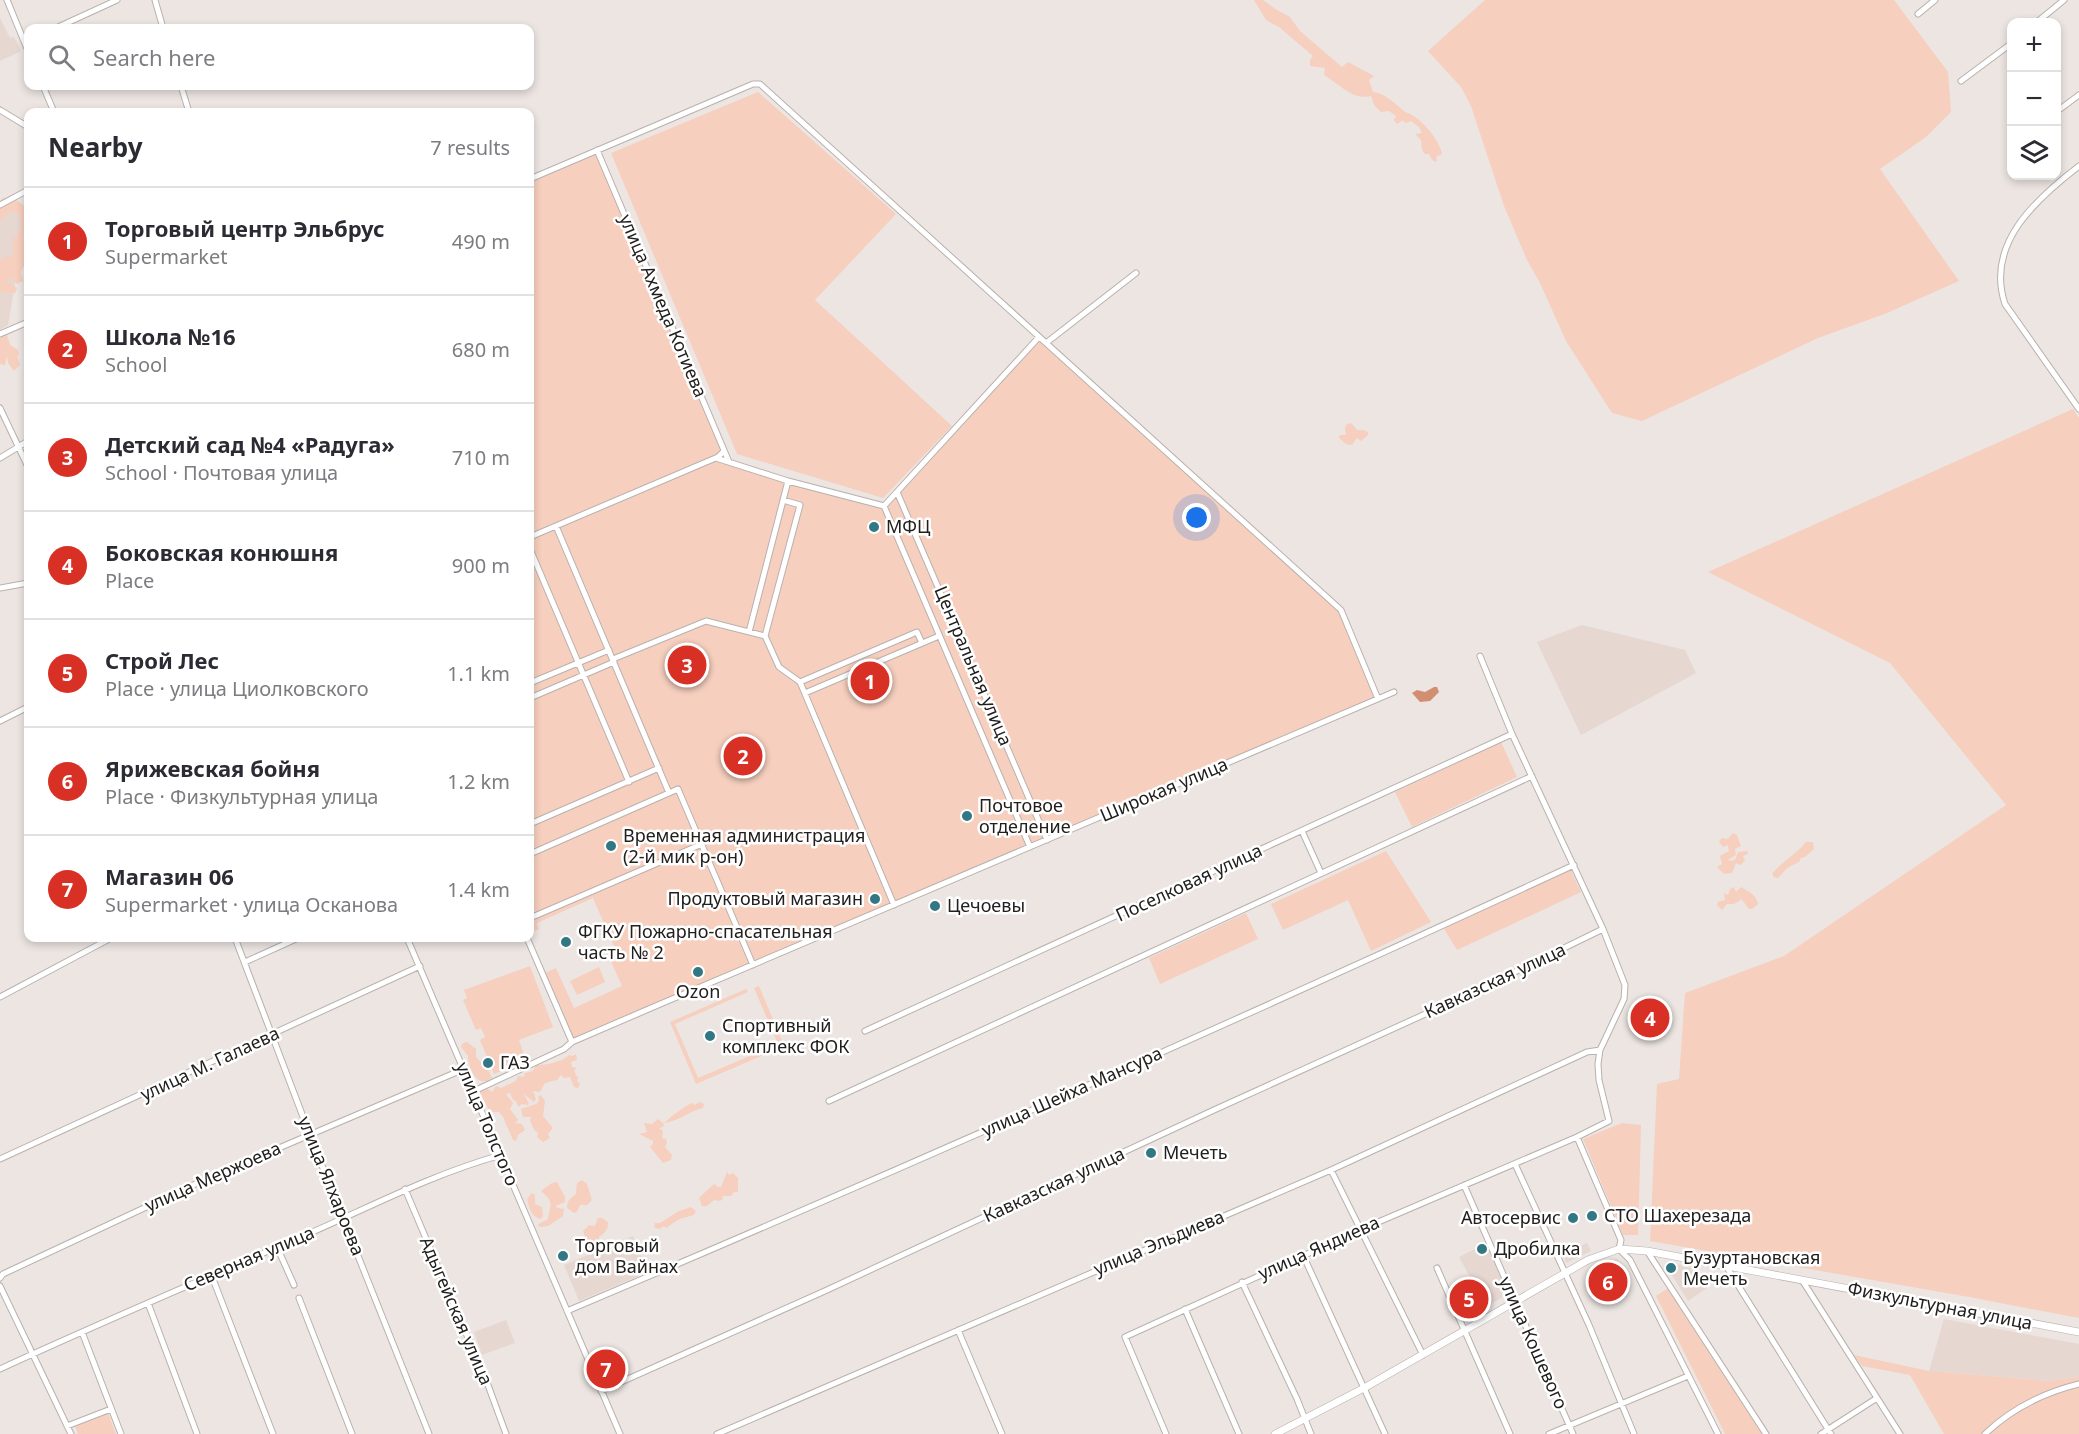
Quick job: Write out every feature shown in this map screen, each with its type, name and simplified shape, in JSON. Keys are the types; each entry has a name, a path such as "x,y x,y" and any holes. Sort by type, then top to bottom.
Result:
{"main road":[{"name":"Физкультурная улица","path":"1275,1434 1423,1355 1564,1272 1600,1254 1619,1249 1647,1251 2079,1332"}],"street":[{"path":"7,0 24,36"},
{"path":"65,24 117,0"},
{"path":"154,0 163,24"},
{"path":"1918,14 1935,0"},
{"path":"2042,18 2064,0"},
{"path":"1961,81 2007,47"},
{"path":"534,177 753,84 760,84 1341,610 1378,699"},
{"path":"45,90 52,108"},
{"path":"182,90 188,108"},
{"path":"2061,108 2079,95"},
{"path":"0,110 24,125"},
{"name":"улица Ахмеда Котиева","path":"597,150 729,462"},
{"path":"2079,166 2044,194 2022,218 2001,262 2000,277 2000,291 2005,304 2079,409"},
{"path":"0,205 24,192"},
{"path":"1046,343 1136,273"},
{"path":"0,334 24,324"},
{"path":"716,458 788,481 884,506 1039,337"},
{"path":"0,408 24,458"},
{"path":"0,458 24,443"},
{"path":"534,535 716,458 724,451"},
{"path":"749,632 788,481"},
{"name":"Центральная улица","path":"897,492 1047,840"},
{"path":"783,500 800,505 765,636 779,667 800,682 894,905"},
{"name":"Центральная улица","path":"884,506 1030,847"},
{"path":"556,526 669,793"},
{"path":"534,558 629,782"},
{"path":"0,588 24,584"},
{"path":"534,696 706,621 765,636"},
{"path":"800,682 917,632 922,643"},
{"path":"805,693 939,636"},
{"path":"534,681 609,650"},
{"path":"1480,656 1512,734 1574,865 1622,977 1625,992 1600,1050"},
{"name":"Широкая улица","path":"474,1091 564,1049 572,1042 1395,692"},
{"path":"0,721 24,709"},
{"name":"Поселковая улица","path":"865,1031 1512,734"},
{"path":"534,822 659,768"},
{"path":"829,1101 1532,776"},
{"path":"534,852 678,789 753,965"},
{"path":"1302,831 1321,873"},
{"path":"534,916 702,844"},
{"name":"улица Шейха Мансура","path":"567,1311 978,1134 1574,865"},
{"name":"Кавказская улица","path":"601,1391 827,1290 1476,991 1602,929"},
{"path":"0,997 103,942"},
{"name":"улица Ялхароева","path":"238,942 310,1134 429,1434"},
{"path":"245,962 289,942"},
{"name":"улица Толстого","path":"409,942 620,1434"},
{"path":"529,942 572,1042"},
{"name":"улица М. Галаева","path":"0,1160 420,966"},
{"name":"улица Яндиева","path":"1166,1434 1125,1336 1242,1282 1609,1121 1599,1080 1600,1050"},
{"name":"улица Эльдиева","path":"717,1434 1331,1170 1587,1052 1600,1050"},
{"name":"улица Мержоева","path":"0,1278 3,1274 204,1180 464,1069"},
{"path":"1576,1137 1620,1240 1619,1249 1630,1260 1718,1434"},
{"name":"Северная улица","path":"0,1369 405,1189 459,1166 501,1155"},
{"path":"1515,1164 1589,1325 1634,1434"},
{"path":"1331,1170 1423,1355"},
{"name":"улица Кошевого","path":"1464,1185 1573,1434"},
{"name":"Адыгейская улица","path":"405,1189 488,1385 506,1434"},
{"path":"277,1247 294,1285"},
{"path":"1647,1251 1766,1434"},
{"path":"1304,1255 1384,1434"},
{"path":"1726,1266 1830,1432"},
{"path":"1437,1268 1510,1434"},
{"path":"212,1274 273,1434"},
{"path":"1802,1280 1900,1434"},
{"path":"1242,1282 1311,1434"},
{"path":"0,1286 71,1434"},
{"path":"299,1298 352,1434"},
{"path":"148,1303 197,1434"},
{"path":"1185,1309 1239,1434"},
{"path":"958,1330 1002,1434"},
{"path":"82,1332 121,1434"},
{"path":"1549,1434 1688,1376"},
{"path":"1985,1434 2013,1410 2059,1389 2079,1384"},
{"path":"1821,1434 1830,1432 1877,1398"},
{"path":"67,1426 111,1409"}],"shaded area":[{"path":"1254,0 1263,0 1290,17 1300,31 1342,67 1348,62 1374,76 1369,80 1373,92 1382,94 1405,112 1417,118 1431,132 1441,149 1442,154 1436,157 1437,161 1432,160 1429,154 1425,154 1422,150 1421,140 1415,134 1422,133 1419,127 1411,121 1405,123 1403,120 1397,124 1394,120 1396,116 1389,111 1381,112 1374,105 1371,96 1352,94 1324,75 1325,68 1310,66 1313,56 1279,27 1266,20"},
{"path":"1485,0 1894,0 1948,72 1951,112 1926,137 1880,169 1959,281 1887,313 1818,338 1642,421 1612,413 1566,341 1527,260 1504,206 1471,106 1461,87 1428,51"},
{"path":"0,18 10,38 14,37 21,51 0,61"},
{"path":"758,92 896,214 815,300 952,426 883,498 737,454 611,153"},
{"path":"597,150 729,462 884,506 1039,337 1341,610 1378,699 572,1042 543,974 556,968 574,1008 622,986 609,957 617,953 593,898 537,923 539,929 534,931 534,177"},
{"path":"3,198 16,200 24,205 24,266 21,272 23,281 17,284 11,278 5,280 17,288 15,293 0,292 0,260 6,256 9,258 13,256 13,238 17,237 21,225 20,215 14,212 5,215 4,219 0,220 0,202"},
{"path":"17,202 24,215 24,231 8,325 0,330 0,210"},
{"path":"0,332 7,335 10,345 18,350 20,365 14,371 8,363 7,356 5,365 0,364"},
{"path":"2073,409 2079,418 2079,1318 1650,1241 1657,1084 1679,1079 1685,993 1784,956 2006,805 1890,663 1708,572"},
{"path":"1351,423 1357,430 1368,432 1368,435 1361,441 1357,438 1352,445 1346,444 1339,438 1340,435 1346,435 1346,425"},
{"path":"1582,625 1685,650 1696,673 1581,735 1537,642"},
{"path":"1437,687 1439,692 1430,701 1420,702 1412,693 1417,690 1425,692"},
{"path":"1501,742 1517,777 1412,827 1395,792"},
{"path":"1733,833 1737,835 1741,846 1735,849 1736,855 1728,861 1735,860 1738,852 1747,851 1748,854 1743,856 1745,861 1740,865 1736,863 1732,873 1724,874 1717,867 1722,864 1720,856 1729,851 1728,845 1723,847 1719,842 1722,838 1728,839"},
{"path":"1806,842 1813,842 1814,849 1799,862 1787,868 1778,878 1774,877 1772,874 1776,869"},
{"path":"1386,851 1431,922 1371,951 1348,900 1283,930 1271,904"},
{"path":"1570,869 1581,892 1457,950 1443,927"},
{"path":"1734,887 1736,892 1741,887 1752,894 1758,904 1749,909 1740,897 1741,900 1734,904 1727,904 1722,910 1717,905 1718,902 1725,900 1724,893 1728,895 1730,889"},
{"path":"1246,913 1258,939 1160,984 1149,958"},
{"path":"530,966 553,1027 519,1040 526,1061 494,1074 480,1040 485,1037 481,1028 476,1030 463,1000 467,998 464,990"},
{"path":"599,967 605,982 577,995 570,981"},
{"path":"759,986 784,1046 696,1084 670,1022 746,989 748,992 675,1024 698,1078 778,1044 754,988"},
{"path":"467,1042 476,1049 476,1057 489,1071 492,1078 487,1081 478,1079 472,1070 468,1056 461,1047"},
{"path":"576,1054 577,1060 571,1062 572,1067 577,1068 574,1071 580,1083 578,1088 574,1087 570,1077 564,1078 561,1075 557,1080 545,1083 540,1092 533,1091 536,1099 534,1102 524,1094 529,1104 527,1105 522,1104 518,1107 510,1093 506,1094 513,1103 510,1109 518,1120 515,1123 522,1124 525,1130 518,1135 516,1141 513,1140 503,1117 499,1112 490,1112 479,1091 486,1087 492,1092 496,1086 501,1088 516,1081 518,1076 524,1077 525,1073 533,1071 536,1065 554,1063"},
{"path":"541,1095 545,1101 543,1116 553,1128 548,1134 550,1138 543,1142 537,1137 538,1133 534,1130 531,1117 523,1117 521,1109 536,1104"},
{"path":"699,1102 704,1104 703,1108 665,1123 686,1106"},
{"path":"658,1119 664,1124 659,1128 663,1131 662,1138 666,1139 665,1147 672,1155 671,1160 663,1163 650,1147 653,1141 639,1134 647,1132 644,1123 652,1124"},
{"path":"1622,1123 1641,1125 1638,1235 1623,1235 1583,1139"},
{"path":"727,1172 729,1175 733,1173 738,1178 738,1192 734,1192 731,1196 723,1196 719,1201 714,1200 707,1206 702,1206 699,1198 714,1184 721,1187"},
{"path":"582,1180 587,1184 592,1200 587,1205 580,1205 574,1213 567,1208 568,1203 576,1194 577,1183"},
{"path":"557,1182 565,1197 565,1202 556,1206 564,1209 563,1216 548,1226 539,1227 538,1224 548,1219 550,1206 550,1201 541,1191"},
{"path":"532,1193 535,1195 535,1204 542,1207 541,1219 533,1214 530,1208 527,1199"},
{"path":"691,1207 696,1211 694,1215 679,1219 666,1228 664,1226 659,1229 654,1227 655,1223 660,1223 679,1211"},
{"path":"598,1218 608,1222 608,1225 606,1231 599,1237 599,1247 593,1251 588,1247 583,1231 589,1225 595,1226"},
{"path":"633,1236 648,1272 579,1301 564,1265"},
{"path":"1587,1243 1591,1251 1566,1263 1563,1254"},
{"path":"1475,1249 1478,1254 1488,1250 1509,1294 1486,1306 1459,1257"},
{"path":"1617,1259 1620,1266 1598,1277 1595,1269"},
{"path":"1672,1264 1694,1266 1707,1288 1688,1301 1670,1272 1674,1270"},
{"path":"1668,1288 1762,1434 1725,1434 1656,1296"},
{"path":"1944,1319 2079,1344 2079,1377 2048,1381 1929,1371"},
{"path":"506,1320 515,1343 482,1355 474,1332"},
{"path":"1854,1355 1929,1371 2048,1381 2079,1377 2079,1434 1944,1434 1910,1375 1862,1366"},
{"path":"108,1413 116,1434 78,1434 75,1426"}],"place":[{"name":"МФЦ","path":"874,527"},
{"name":"Детский сад №4 «Радуга»","path":"687,665"},
{"name":"Торговый центр Эльбрус","path":"870,681"},
{"name":"Школа №16","path":"743,756"},
{"name":"Почтовое отделение","path":"967,816"},
{"name":"Временная администрация (2-й мик р-он)","path":"611,846"},
{"name":"Продуктовый магазин","path":"875,899"},
{"name":"Цечоевы","path":"935,906"},
{"name":"ФГКУ Пожарно-спасательная часть № 2","path":"566,942"},
{"name":"Ozon","path":"698,972"},
{"name":"Боковская конюшня","path":"1650,1018"},
{"name":"Спортивный комплекс ФОК","path":"710,1036"},
{"name":"ГАЗ","path":"488,1063"},
{"name":"Мечеть","path":"1151,1153"},
{"name":"СТО Шахерезада","path":"1592,1216"},
{"name":"Автосервис","path":"1573,1218"},
{"name":"Дробилка","path":"1482,1249"},
{"name":"Торговый дом Вайнах","path":"563,1256"},
{"name":"Бузуртановская Мечеть","path":"1671,1268"},
{"name":"Ярижевская бойня","path":"1608,1282"},
{"name":"Строй Лес","path":"1469,1299"},
{"name":"Магазин 06","path":"606,1369"}]}
